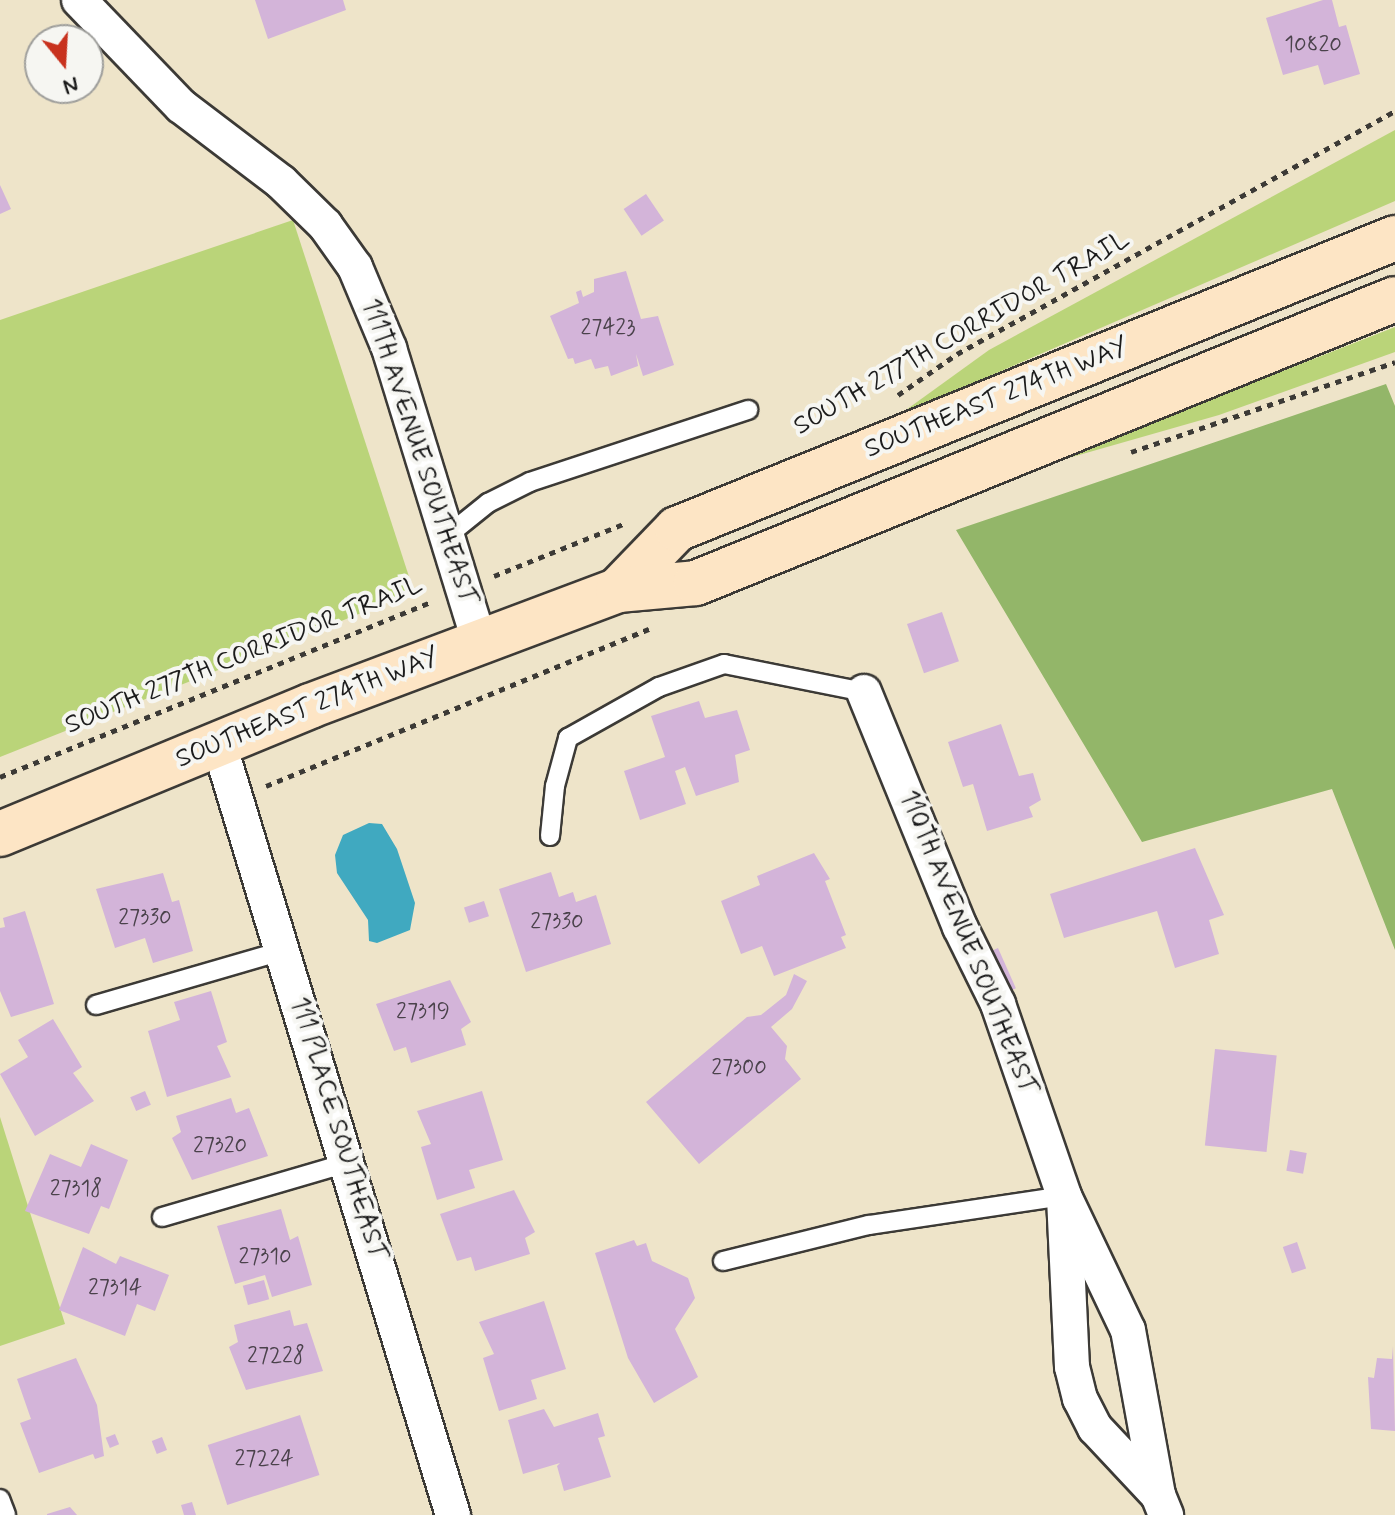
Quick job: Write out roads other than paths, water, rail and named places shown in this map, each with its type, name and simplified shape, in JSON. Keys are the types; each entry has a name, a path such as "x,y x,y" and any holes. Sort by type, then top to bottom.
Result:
{"main road":[{"name":"SOUTHEAST 274TH WAY","path":"618,590 677,529 1395,238"},
{"name":"SOUTHEAST 274TH WAY","path":"0,834 479,640 618,590 696,583 1395,299"}],"street":[{"name":"111TH AVENUE SOUTHEAST","path":"79,0 181,106 281,182 325,225 355,267 389,348 479,640"},
{"name":"110TH AVENUE SOUTHEAST","path":"864,692 960,927 998,1004 1064,1196 1128,1330 1162,1505"},
{"name":"111 PLACE SOUTHEAST","path":"219,744 453,1515"},
{"name":"110TH AVENUE SOUTHEAST","path":"1064,1196 1072,1367 1080,1399 1095,1428 1162,1505"}],"lane":[{"path":"447,536 488,503 530,482 748,410"},
{"path":"550,836 555,786 568,738 659,687 724,664 864,692"},
{"path":"96,1005 282,951"},
{"path":"162,1217 347,1163"},
{"path":"723,1261 869,1225 1064,1196"},
{"path":"0,1499 6,1515"}],"water":[{"path":"369,823 382,824 397,849 415,903 410,930 377,943 369,941 368,920 337,873 335,855 343,835"}]}
